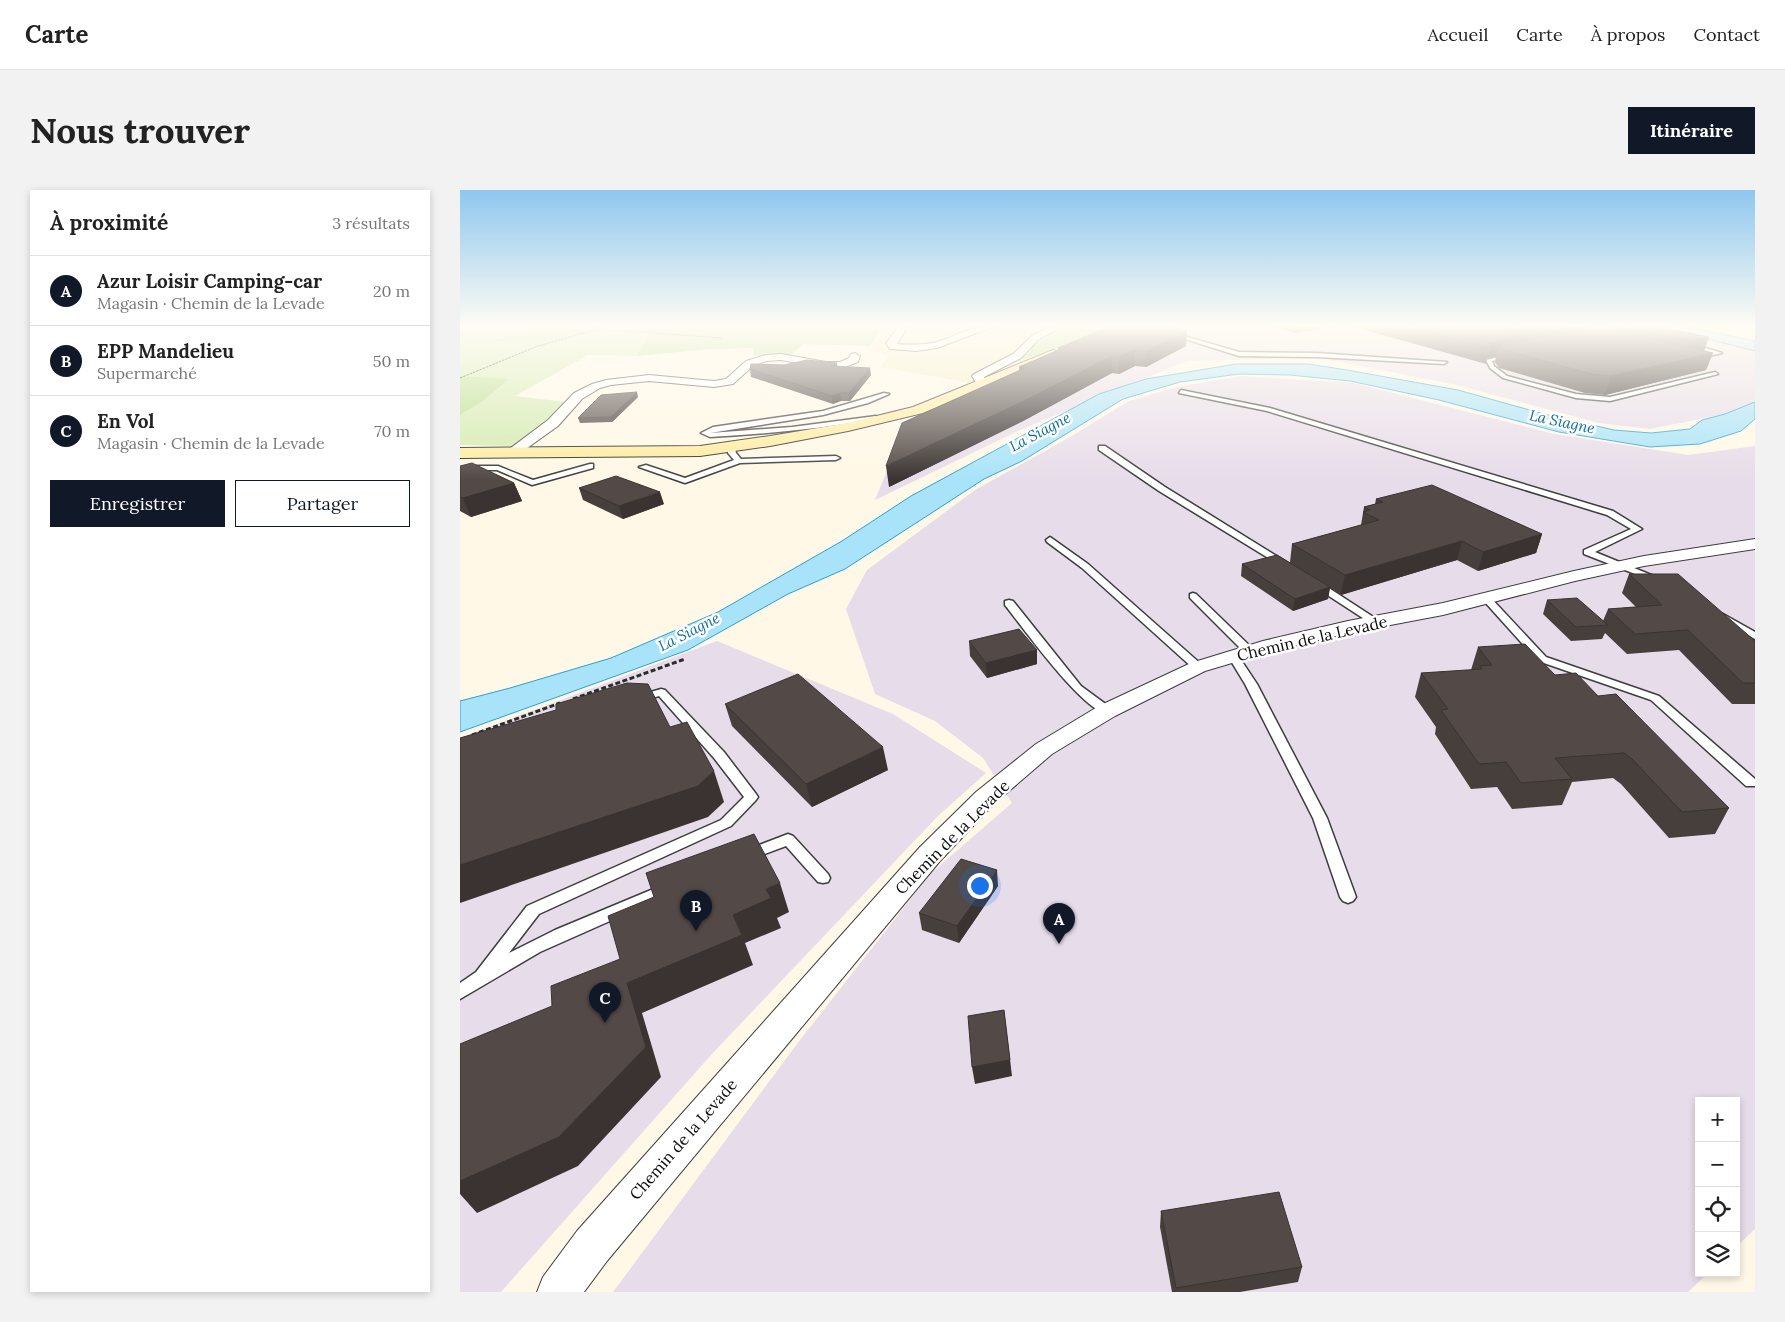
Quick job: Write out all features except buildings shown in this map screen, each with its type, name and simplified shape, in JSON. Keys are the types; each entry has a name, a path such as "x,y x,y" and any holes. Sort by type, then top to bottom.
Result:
{"main road":[{"path":"460,453 511,453 644,460 848,427 913,411 1001,377"}],"street":[{"path":"511,453 553,423 578,396 596,386 610,382 650,378 714,384 729,382 734,377"},
{"path":"979,377 982,384"},
{"name":"Chemin de la Levade","path":"558,1292 592,1246 930,854 986,798 1044,749 1107,711 1198,667 1241,654 1376,622 1443,609 1620,566 1755,544"}],"lane":[{"path":"1511,377 1576,396 1610,399 1701,377"},
{"path":"1181,392 1268,409 1610,513 1638,529 1587,552 1662,582"},
{"path":"886,394 866,403 830,412 713,429 704,433 710,435 844,423 913,411 935,413"},
{"path":"731,447 732,453 739,461"},
{"path":"1102,448 1162,489 1292,569"},
{"path":"644,460 685,481 739,461 836,458"},
{"path":"460,472 476,468 498,468 532,483 590,466"},
{"path":"1050,540 1086,566 1198,667"},
{"path":"1309,579 1376,622"},
{"path":"1193,596 1241,654 1252,684 1320,818 1348,898"},
{"path":"1486,598 1542,659 1654,698 1750,783"},
{"path":"1009,603 1077,688 1107,711"},
{"path":"1713,610 1755,636"},
{"path":"483,975 533,910 726,823 751,797 719,755 661,692 624,704"},
{"path":"733,862 788,839 823,878"},
{"path":"460,992 483,975 561,933 679,884"}],"path":[{"path":"573,699 685,659"},
{"path":"469,736 563,702"}],"shaded area":[{"path":"939,377 983,377 970,383"},
{"path":"1021,377 1147,377 1020,430 875,500 907,422"},
{"path":"1233,377 1354,383 1554,434 1688,455 1755,446 1755,1229 1740,1243 1740,1097 1695,1097 1695,1277 1704,1277 1688,1292 613,1292 797,1044 930,874 1012,803 983,758 935,721 875,694 846,609 867,570 975,490 1070,437 1129,401 1176,387"},
{"path":"1418,377 1755,377 1755,408 1650,429 1599,423 1457,385"},
{"path":"717,641 893,714 986,773 939,815 711,1055 501,1292 460,1292 460,738"}],"green space":[{"path":"460,377 509,379 482,402 460,415"},
{"path":"477,377 548,377 515,396 566,402 543,424 512,446 460,445 460,415 482,402 508,380"}],"water":[{"name":"La Siagne","path":"1214,377 1180,382 1123,399 1022,461 984,479 845,569 788,594 688,650 460,732 460,701 611,658 718,612 842,541 911,496 1099,394 1146,379"},
{"name":"La Siagne","path":"1314,377 1388,377 1458,390 1544,414 1614,430 1651,433 1690,429 1702,420 1725,414 1755,402 1755,419 1741,431 1700,444 1650,447 1559,432 1439,400 1350,381"}],"place":[{"name":"EPP Mandelieu","path":"696,931"},
{"name":"Azur Loisir Camping-car","path":"1059,944"},
{"name":"En Vol","path":"605,1023"}]}
